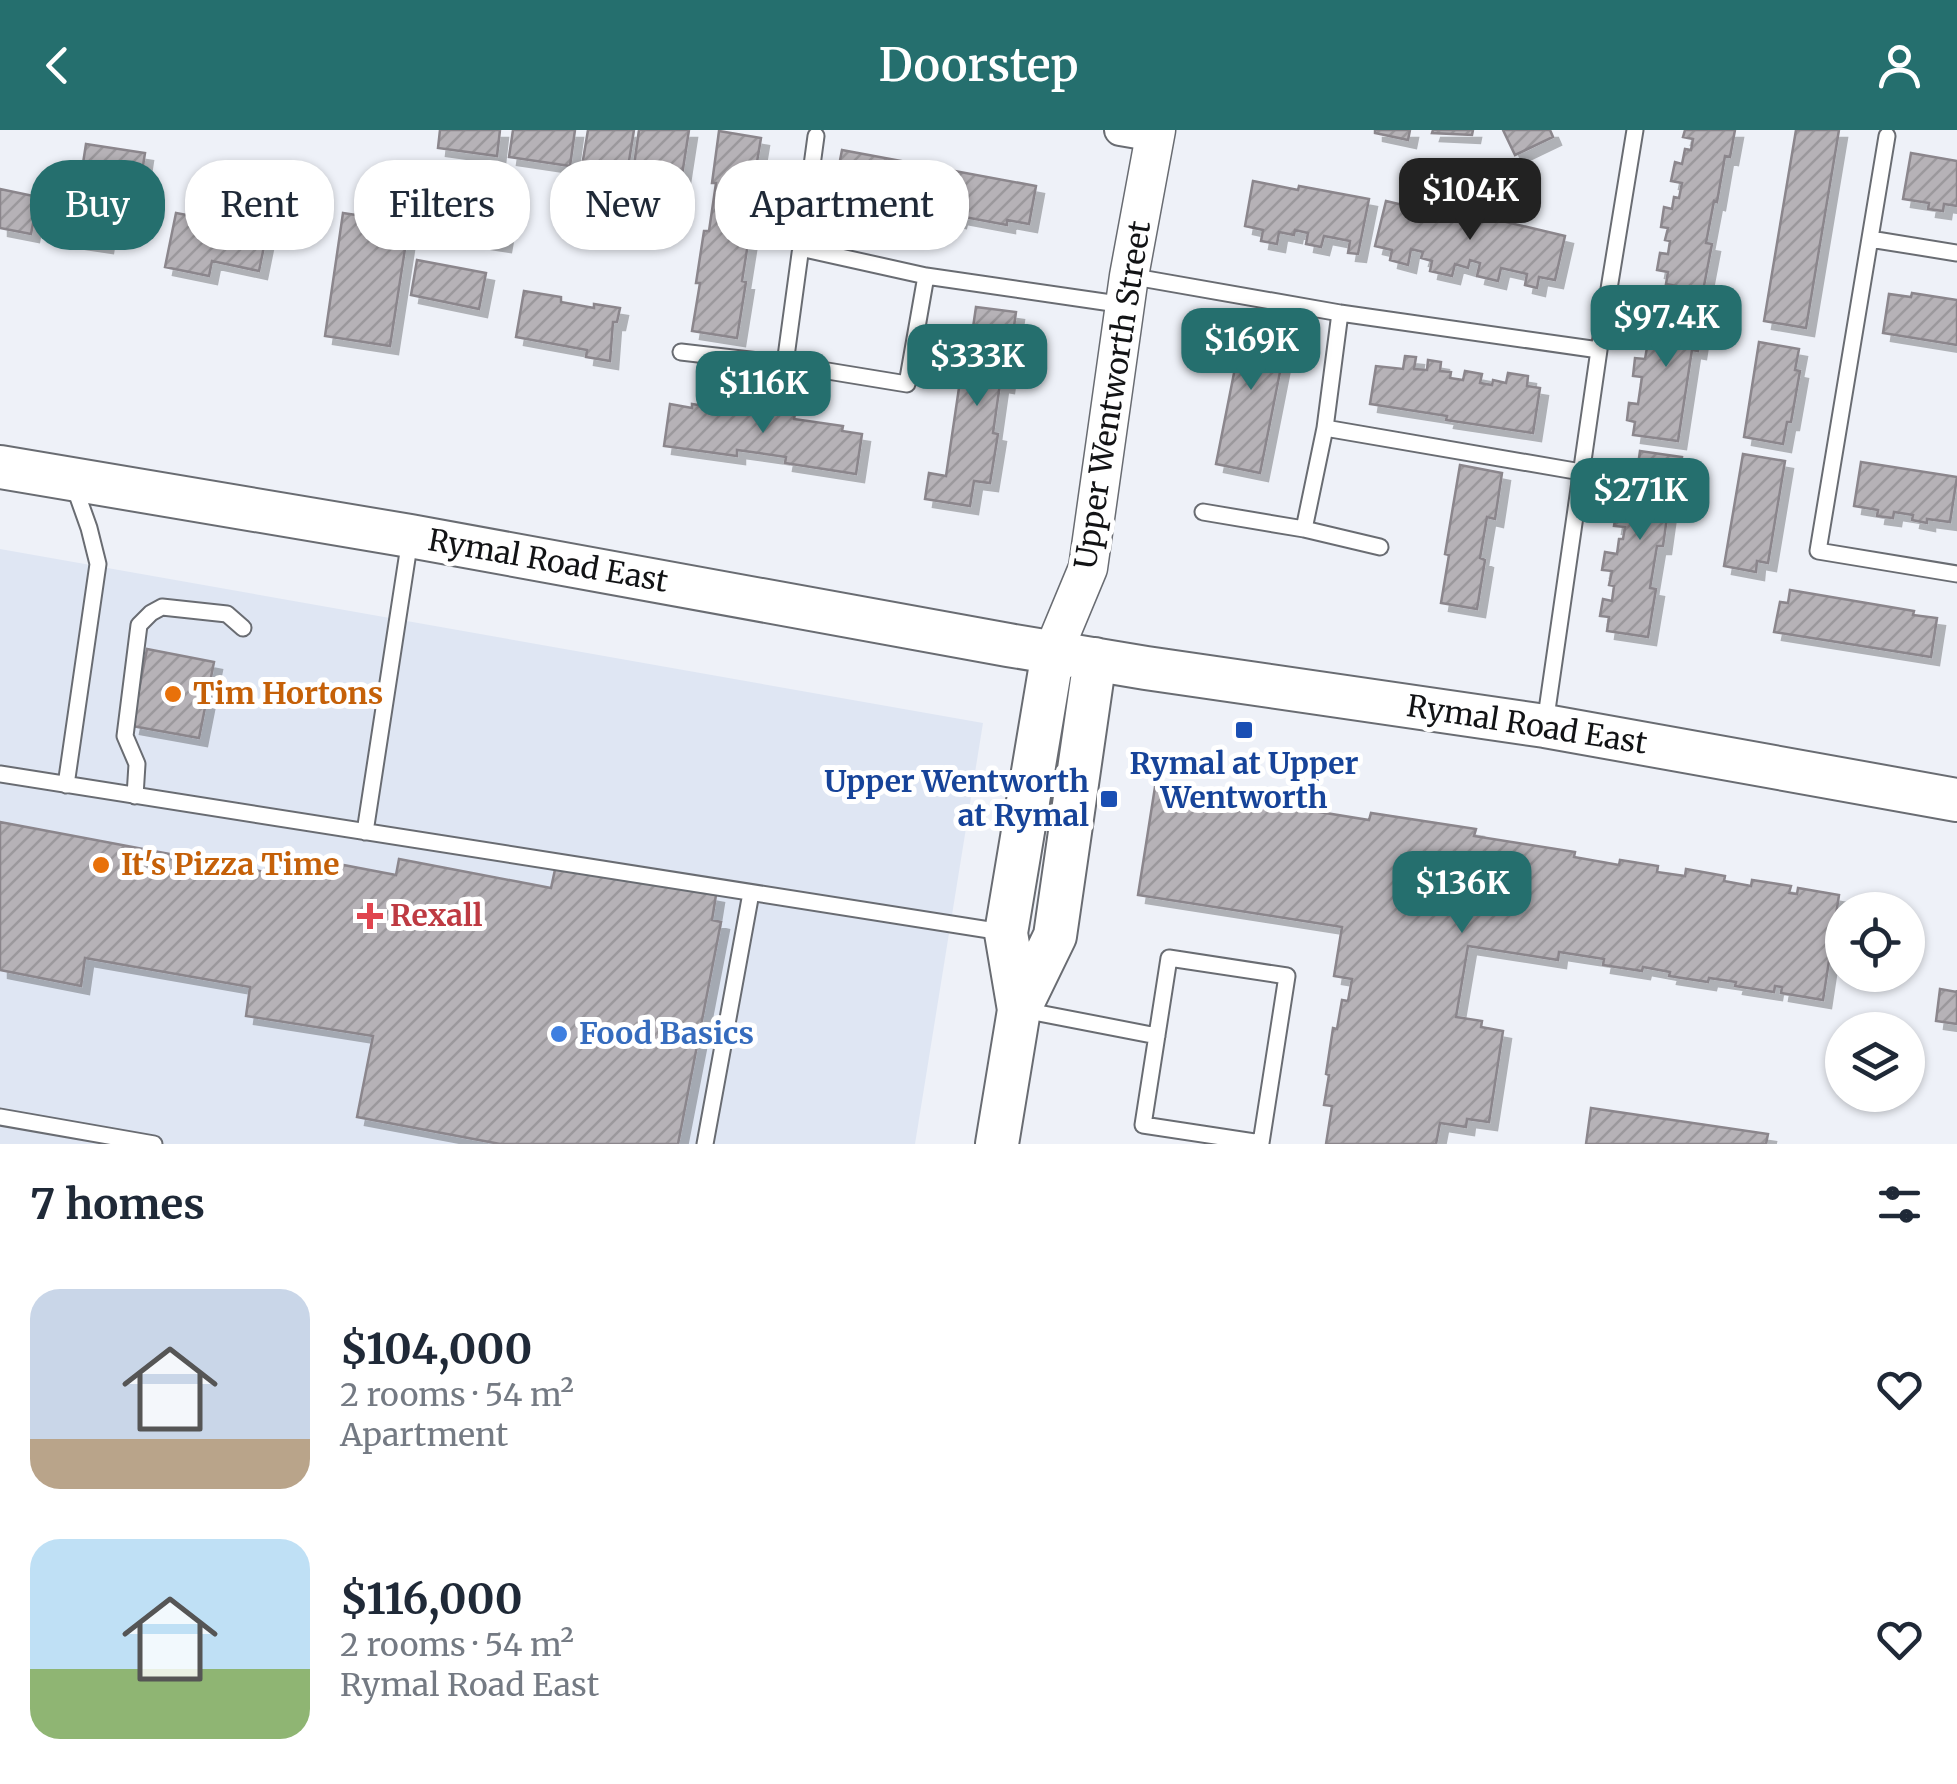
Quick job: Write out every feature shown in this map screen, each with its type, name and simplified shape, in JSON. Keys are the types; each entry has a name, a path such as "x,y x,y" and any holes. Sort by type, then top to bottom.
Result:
{"main road":[{"name":"Rymal Road East","path":"0,467 1053,652 1545,726 1957,800"},
{"name":"Upper Wentworth Street","path":"1019,1010 1006,933 1053,652"},
{"name":"Upper Wentworth Street","path":"997,1144 1019,1010 1054,936 1095,659"}],"street":[{"name":"Upper Wentworth Street","path":"1053,652 1088,568 1127,290 1144,132"},
{"path":"1083,583 1095,659"}],"lane":[{"path":"1545,726 1635,130"},
{"path":"813,160 816,136"},
{"path":"1887,136 1818,550 1957,574"},
{"path":"1870,238 1957,254"},
{"path":"785,364 800,250"},
{"path":"809,250 926,276 1127,290 1340,313 1599,350"},
{"path":"681,352 908,384 926,276"},
{"path":"1304,529 1326,428 1340,313"},
{"path":"1326,428 1582,472"},
{"path":"66,785 98,564 72,479"},
{"path":"1202,512 1304,529 1380,548"},
{"path":"365,832 410,536"},
{"path":"135,796 137,764 125,736 139,625 162,607 227,614 243,628"},
{"path":"0,774 1006,933"},
{"path":"705,1144 750,892"},
{"path":"1168,958 1287,976 1261,1143 1143,1124 1157,1036 1168,958"},
{"path":"1019,1010 1157,1036"},
{"path":"0,1117 154,1144"}],"shaded area":[{"path":"0,549 983,723 915,1144 0,1144"}],"building":[{"path":"440,130 500,130 497,156 438,148"},
{"path":"513,130 575,130 571,160 550,160 550,163 509,157"},
{"path":"588,130 634,130 629,160 583,160"},
{"path":"639,130 689,130 684,160 635,160"},
{"path":"1375,130 1410,130 1408,140"},
{"path":"1473,130 1472,135 1432,133"},
{"path":"1503,130 1550,130 1553,137 1515,155"},
{"path":"1685,130 1735,130 1730,157 1725,156 1717,202 1714,201 1706,243 1712,244 1703,291 1666,284 1668,272 1657,270 1660,253 1668,254 1670,241 1665,240 1668,228 1661,227 1664,207 1672,209 1682,183 1671,181 1675,162 1682,164 1685,149 1691,150 1693,139 1683,137"},
{"path":"1796,130 1839,130 1806,328 1764,321"},
{"path":"719,131 761,138 757,160 715,160"},
{"path":"86,144 145,153 144,160 84,160"},
{"path":"842,150 896,160 840,160"},
{"path":"1911,153 1957,161 1957,206 1944,204 1943,211 1928,209 1929,203 1903,199"},
{"path":"969,174 1036,186 1029,224 1007,220 1007,225 969,218"},
{"path":"1253,181 1369,199 1358,254 1348,253 1350,241 1324,236 1321,247 1306,244 1308,233 1295,230 1294,235 1279,232 1277,244 1261,241 1263,230 1245,226"},
{"path":"0,189 30,195 30,234 0,228"},
{"path":"715,190 715,250 747,250 737,338 692,331 704,231 709,231"},
{"path":"1386,201 1471,221 1473,214 1565,236 1555,280 1539,277 1537,288 1525,285 1527,274 1501,268 1498,281 1477,276 1480,263 1470,260 1468,268 1455,264 1452,276 1430,271 1432,261 1421,258 1423,252 1411,249 1408,265 1390,260 1392,250 1375,246"},
{"path":"176,213 185,215 185,250 263,250 259,271 212,261 209,276 165,267"},
{"path":"343,213 354,215 354,250 405,250 390,346 325,336"},
{"path":"417,260 486,273 479,309 411,295"},
{"path":"524,291 594,308 594,304 620,308 617,322 613,322 610,361 586,357 587,350 516,337"},
{"path":"1912,293 1957,300 1957,345 1883,333 1889,294 1911,297"},
{"path":"1660,299 1705,306 1698,351 1692,350 1678,441 1633,435 1635,422 1627,420 1629,403 1638,404 1642,377 1633,376 1635,358 1645,359 1651,342 1653,331 1645,329 1647,313 1657,315"},
{"path":"976,307 1016,312 1006,385 1000,384 993,433 998,434 990,483 974,481 970,506 925,499 929,473 946,476"},
{"path":"1239,315 1285,324 1278,361 1282,362 1260,473 1216,464 1236,363 1230,361"},
{"path":"1759,342 1799,349 1795,370 1800,371 1783,444 1744,437"},
{"path":"1405,356 1416,357 1414,369 1427,370 1428,360 1441,362 1440,371 1451,372 1450,378 1463,380 1465,371 1482,374 1480,383 1492,385 1493,380 1506,383 1508,373 1528,376 1527,386 1540,388 1533,433 1370,404 1376,366 1403,369"},
{"path":"670,404 742,412 742,407 843,426 842,431 862,434 856,474 785,463 786,457 737,450 737,456 664,446"},
{"path":"1640,451 1682,457 1675,504 1669,503 1663,546 1657,546 1650,588 1656,589 1648,637 1607,631 1609,617 1600,616 1603,599 1612,601 1614,586 1609,585 1612,571 1602,570 1605,552 1617,554 1619,539 1623,539 1625,527 1614,526 1617,508 1627,510 1634,483 1626,482 1629,464 1638,465"},
{"path":"1743,454 1785,461 1768,563 1757,561 1756,572 1724,566"},
{"path":"1861,462 1957,477 1950,522 1927,519 1927,523 1912,520 1913,515 1894,512 1893,518 1877,516 1878,510 1854,506"},
{"path":"1460,465 1502,473 1495,519 1487,517 1477,609 1441,603"},
{"path":"1790,590 1937,618 1931,657 1774,632 1780,602 1788,603"},
{"name":"Tim Hortons","path":"147,649 214,662 199,738 132,726"},
{"path":"1155,787 1194,793 1193,799 1220,804 1221,797 1260,803 1259,807 1269,809 1270,804 1369,820 1371,813 1476,829 1474,836 1575,852 1574,857 1619,865 1620,860 1658,866 1657,872 1685,876 1686,869 1725,876 1724,881 1751,886 1752,880 1791,886 1789,893 1797,894 1798,888 1825,893 1825,987 1823,1000 1781,993 1782,987 1775,986 1774,992 1735,986 1736,982 1669,976 1670,972 1603,965 1604,959 1559,952 1558,960 1468,946 1456,1017 1482,1021 1481,1027 1503,1031 1489,1122 1467,1119 1466,1127 1440,1123 1436,1144 1326,1144 1332,1106 1324,1105 1333,1028 1337,1029 1342,1000 1348,1001 1352,979 1334,976 1342,927 1138,895"},
{"path":"0,822 265,872 270,851 396,875 399,859 551,888 556,865 716,895 712,920 721,922 678,1144 500,1144 357,1117 373,1036 246,1016 250,987 85,958 81,986 0,970"},
{"path":"1940,989 1957,992 1957,1024 1936,1021"},
{"path":"1591,1108 1768,1134 1766,1144 1586,1144"}],"place":[{"name":"Tim Hortons","path":"173,694"},
{"name":"Rymal at Upper Wentworth","path":"1244,730"},
{"name":"Upper Wentworth at Rymal","path":"1109,799"},
{"name":"It's Pizza Time","path":"101,865"},
{"name":"Rexall","path":"370,916"},
{"name":"Food Basics","path":"559,1034"}]}
